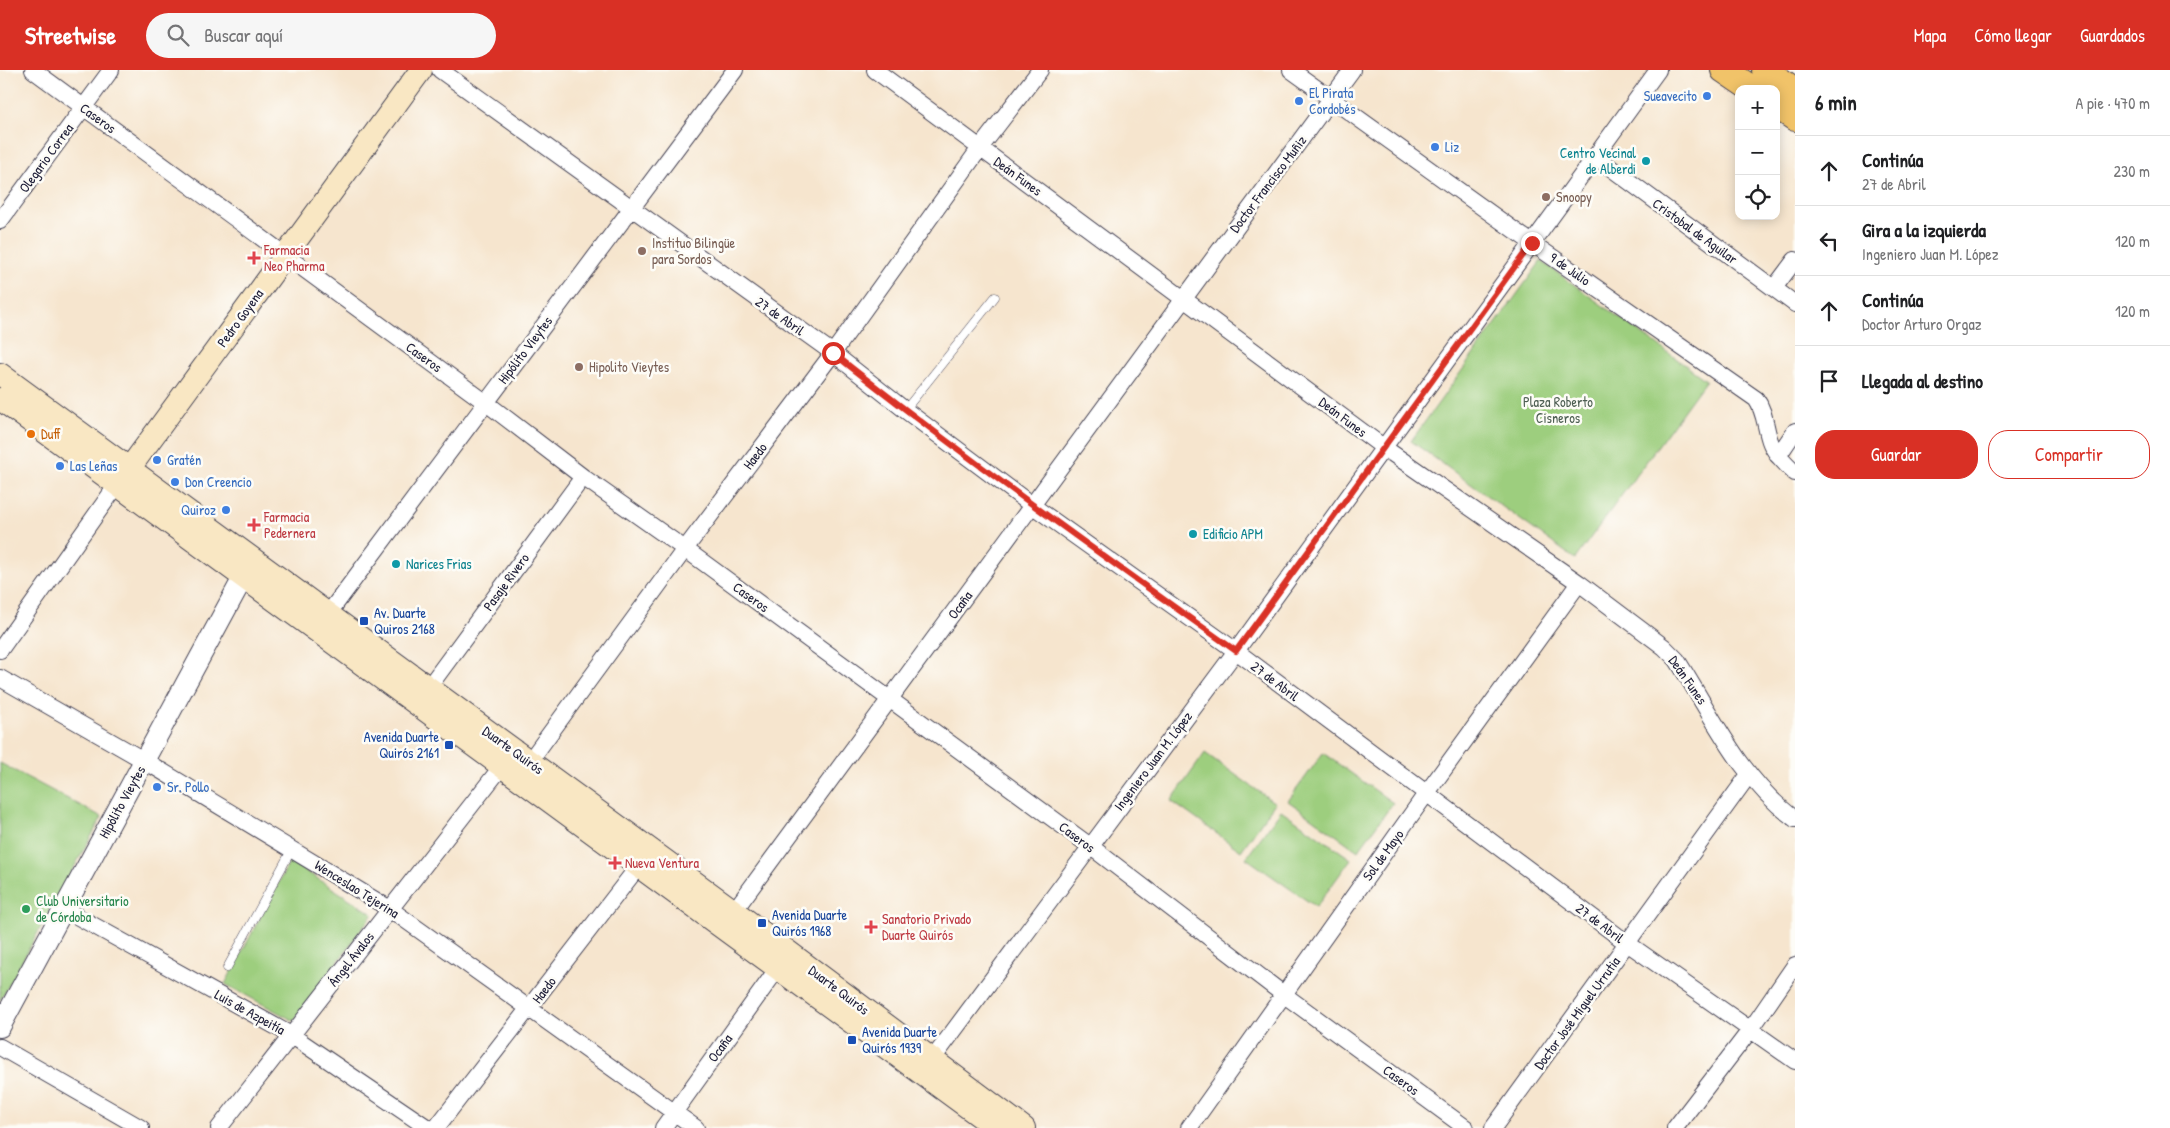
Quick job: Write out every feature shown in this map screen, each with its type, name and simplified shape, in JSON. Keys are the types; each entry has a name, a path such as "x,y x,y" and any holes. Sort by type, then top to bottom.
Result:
{"main road":[{"name":"Pedro Goyena","path":"123,477 421,70"},
{"path":"1724,70 1746,85"},
{"path":"1765,70 1795,91"},
{"path":"1780,108 1795,118"},
{"name":"Duarte Quirós","path":"0,374 123,477"},
{"name":"Duarte Quirós","path":"0,399 123,477 248,567 324,623 502,766 644,858 734,911 927,1067 996,1128"},
{"name":"Duarte Quirós","path":"324,623 428,688 529,762 778,968 927,1067 1024,1128"}],"street":[{"name":"Caseros","path":"33,70 486,402 583,477 685,549 1090,846 1283,994 1466,1128"},
{"name":"Olegario Correa","path":"0,221 111,70"},
{"name":"27 de Abril","path":"440,70 833,353 904,410 1033,506 1236,651 1627,943 1795,1061"},
{"name":"Hipólito Vieytes","path":"324,623 486,402 632,210 735,70"},
{"name":"Deán Funes","path":"875,70 1383,447 1579,583 1664,648 1677,660 1748,776 1764,794 1795,819"},
{"name":"Haedo","path":"529,762 685,549 833,353 980,148 1040,70"},
{"name":"9 de Julio","path":"1291,70 1532,243 1756,399 1761,406 1770,442 1778,456 1795,472"},
{"name":"Doctor Francisco Muñiz","path":"1183,298 1352,70"},
{"name":"Ingeniero Juan M. López","path":"927,1067 1236,651 1658,70"},
{"name":"Cristobal de Aguilar","path":"1596,157 1795,304"},
{"path":"1774,288 1795,260"},
{"name":"Ocaña","path":"734,911 1033,506 1183,298"},
{"path":"1778,456 1795,431"},
{"name":"Pedro Goyena","path":"0,650 123,477"},
{"name":"Pasaje Rivero","path":"428,688 583,477"},
{"name":"Hipólito Vieytes","path":"0,1027 248,567"},
{"name":"Sol de Mayo","path":"1189,1128 1426,794 1579,583"},
{"name":"Wenceslao Tejerina","path":"0,678 145,761 390,909 696,1128"},
{"name":"Ángel Ávalos","path":"219,1128 502,766"},
{"name":"Doctor José Miguel Urrutia","path":"1493,1128 1748,776"},
{"name":"Haedo","path":"436,1128 644,858"},
{"name":"Luis de Azpeitía","path":"64,909 291,1035 428,1128"},
{"path":"1675,1128 1751,1029 1795,965"},
{"name":"Ocaña","path":"663,1128 778,968"},
{"path":"0,1047 141,1128"}],"lane":[{"path":"904,410 995,297"},
{"path":"227,968 292,849"}],"green space":[{"name":"Plaza Roberto Cisneros","path":"1541,261 1706,380 1575,559 1411,441"},
{"path":"1205,753 1275,803 1241,851 1171,801"},
{"path":"1323,753 1393,803 1358,851 1288,801"},
{"name":"Club Universitario de Córdoba","path":"0,763 102,817 0,1001"},
{"path":"1281,810 1351,859 1316,907 1246,858"},
{"path":"290,861 373,914 294,1021 225,984"}],"place":[{"name":"Sueavecito","path":"1707,96"},
{"name":"El Pirata Cordobés","path":"1299,101"},
{"name":"Liz","path":"1435,147"},
{"name":"Centro Vecinal de Alberdi","path":"1646,161"},
{"name":"Snoopy","path":"1546,197"},
{"name":"Instituo Bilingüe para Sordos","path":"642,251"},
{"name":"Farmacia Neo Pharma","path":"254,258"},
{"name":"Hipolito Vieytes","path":"579,367"},
{"name":"Duff","path":"31,434"},
{"name":"Gratén","path":"157,460"},
{"name":"Las Leñas","path":"60,466"},
{"name":"Don Creencio","path":"175,482"},
{"name":"Quiroz","path":"226,510"},
{"name":"Farmacia Pedernera","path":"254,525"},
{"name":"Edificio APM","path":"1193,534"},
{"name":"Narices Frias","path":"396,564"},
{"name":"Av. Duarte Quiros 2168","path":"364,621"},
{"name":"Avenida Duarte Quirós 2161","path":"449,745"},
{"name":"Sr. Pollo","path":"157,787"},
{"name":"Nueva Ventura","path":"615,863"},
{"name":"Club Universitario de Córdoba","path":"26,909"},
{"name":"Avenida Duarte Quirós 1968","path":"762,923"},
{"name":"Sanatorio Privado Duarte Quirós","path":"871,927"},
{"name":"Avenida Duarte Quirós 1939","path":"852,1040"}],"route":[{"path":"833,353 904,410 1033,506 1236,651 1532,243"}]}
